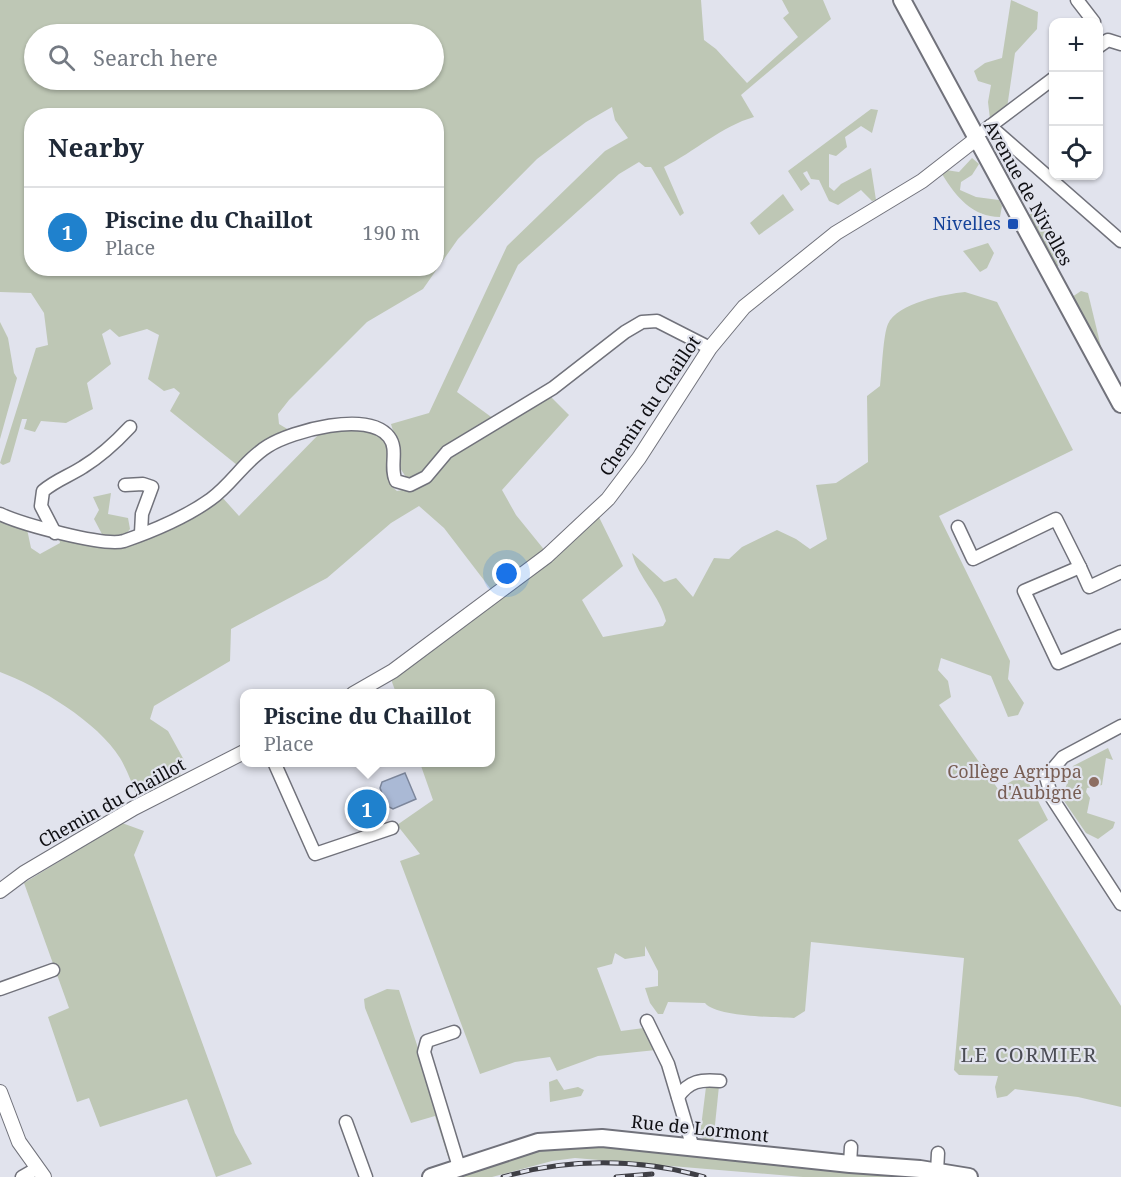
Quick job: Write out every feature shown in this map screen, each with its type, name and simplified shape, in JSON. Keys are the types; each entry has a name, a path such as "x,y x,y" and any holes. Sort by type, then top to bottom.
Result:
{"main road":[{"name":"Avenue de Nivelles","path":"902,0 976,139 1119,395"},
{"name":"Rue de Lormont","path":"431,1177 538,1142 602,1138 693,1148 851,1156 969,1177"}],"street":[{"path":"1077,0 1091,18"},
{"path":"1103,44 1121,44"},
{"path":"976,139 1049,81"},
{"path":"990,126 1121,241"},
{"name":"Chemin du Chaillot","path":"360,689 393,671 547,556 608,499 639,458 710,348 744,308 836,233 922,181 976,139"},
{"path":"0,514 17,523 55,533 122,542 189,513 213,498 268,446 299,433 346,424 362,424 380,429 393,444 396,481 410,485 418,483 447,452 553,388 642,322 657,321 710,348"},
{"path":"55,533 41,506 43,491 56,480 82,468 112,446 130,427"},
{"path":"125,485 143,484 152,487 142,514 141,533"},
{"path":"958,527 973,559 1056,519 1089,587 1121,572"},
{"path":"1080,567 1024,591 1059,663 1121,636"},
{"path":"1121,726 1063,757 1046,777 1052,798 1121,904"},
{"name":"Chemin du Chaillot","path":"0,891 24,873 134,808 240,754"},
{"path":"276,767 315,854 392,828"},
{"path":"0,989 53,970"},
{"path":"647,1021 668,1064 693,1148"},
{"path":"454,1032 427,1041 424,1052 459,1167"},
{"path":"678,1097 687,1086 694,1082 720,1077"},
{"path":"0,1092 19,1142 40,1173 22,1177"},
{"path":"346,1122 366,1177"},
{"path":"937,1172 938,1153"}],"green space":[{"path":"0,0 701,0 704,40 716,49 747,83 798,37 783,18 789,13 782,0 823,0 831,19 741,95 754,117 731,126 664,167 684,213 680,216 651,167 645,167 639,162 619,174 518,265 457,392 494,419 549,395 569,415 502,490 516,515 546,552 493,592 444,528 419,506 391,523 327,578 231,629 230,661 154,706 150,719 168,731 184,760 179,780 139,801 120,758 97,731 49,696 0,672 0,520 27,529 31,548 40,554 60,543 59,538 146,539 187,522 189,516 221,496 239,516 320,433 345,428 378,433 388,443 391,486 397,491 413,488 400,468 400,454 391,424 429,413 507,246 605,151 628,138 615,120 612,107 586,122 537,159 458,239 444,259 444,108 24,108 24,276 432,276 423,289 367,322 289,400 278,414 279,424 289,430 282,439 242,469 170,411 180,393 174,388 164,391 148,379 159,335 147,329 119,337 110,329 102,334 111,364 87,383 93,409 66,423 41,421 35,432 24,429 27,419 22,419 10,462 3,465 0,463 36,348 48,345 44,313 31,293 0,292"},
{"path":"1011,0 1038,12 1037,29 1015,53 1007,108 990,119 988,102 991,85 978,81 974,71 985,63 1002,58"},
{"path":"871,109 878,110 872,133 861,126 845,137 847,147 836,156 829,154 829,187 834,191 841,184 871,168 876,200 872,201 861,190 838,205 829,201 819,180 811,179 807,171 803,173 810,184 801,191 788,171"},
{"path":"972,158 979,164 972,175 961,182 960,190 976,197 999,200 1002,206 1000,217 982,214 966,204 942,174 946,170 959,172"},
{"path":"783,194 794,210 759,235 750,223"},
{"path":"1032,213 1051,238 1059,239 1055,258 1059,265 1054,270 1026,217"},
{"path":"988,243 994,253 987,268 980,272 963,251"},
{"path":"1081,291 1088,293 1101,347 1096,347 1072,297"},
{"path":"965,292 997,302 1073,450 939,516 1010,661 1008,679 1024,703 1018,715 1008,717 991,676 941,658 938,670 948,681 951,697 939,705 998,789 1024,774 1048,820 1018,840 1121,1006 1121,1107 1078,1097 1015,1089 1007,1096 997,1098 995,1087 998,1076 959,1075 954,1070 964,958 811,942 805,1011 794,1018 733,1014 711,1008 705,1003 668,1002 663,1014 658,1014 650,1003 645,988 658,986 658,971 645,946 645,956 625,959 615,953 612,964 597,968 621,1031 644,1028 656,1050 598,1056 557,1071 550,1057 515,1062 480,1074 400,861 420,854 397,825 433,800 421,767 495,767 495,689 395,689 392,682 393,671 596,511 623,566 582,600 603,637 663,626 666,621 632,553 664,582 676,578 693,597 714,558 729,559 742,547 777,530 810,549 827,539 816,485 836,483 868,462 867,396 880,386 888,324 901,310 911,305"},
{"path":"0,322 8,338 14,373 17,378 0,439"},
{"path":"111,493 108,514 128,518 130,529 122,539 103,536 94,519 99,510 93,497"},
{"path":"1108,748 1113,760 1106,758 1102,785 1087,788 1086,792 1090,798 1087,813 1115,822 1113,828 1098,839 1086,833 1062,798 1073,766"},
{"path":"122,823 144,831 134,855 235,1133 252,1164 216,1177 187,1099 100,1127 89,1098 77,1102 48,1017 69,1008 24,883"},
{"path":"387,989 399,990 455,1161 450,1163 435,1116 411,1123 365,1008 364,999"},
{"path":"557,1079 564,1090 578,1087 584,1090 581,1096 550,1102 549,1082"},
{"path":"719,1086 713,1144 707,1143 700,1135 706,1087"},
{"path":"594,1146 923,1177 803,1177 575,1158 552,1161 492,1177 452,1177 540,1150"}],"water":[{"path":"405,773 416,799 393,809 387,806 380,788 382,782"}],"railway":[{"path":"503,1177 552,1166 603,1163 654,1166 704,1177"},
{"path":"616,1177 652,1174"}],"place":[{"name":"Nivelles","path":"1013,224"},
{"name":"Collège Agrippa d'Aubigné","path":"1094,782"},
{"name":"Piscine du Chaillot","path":"367,809"}],"district":[{"name":"LE CORMIER","path":"1029,1055"}]}
